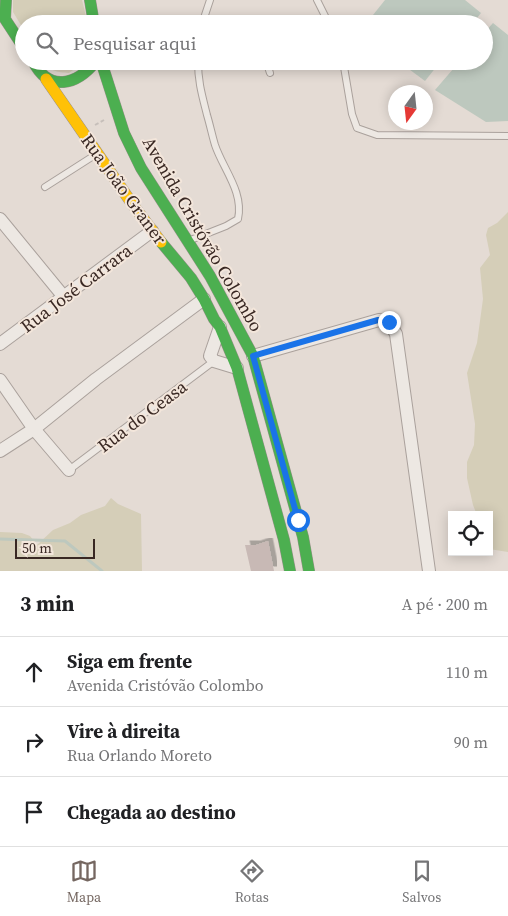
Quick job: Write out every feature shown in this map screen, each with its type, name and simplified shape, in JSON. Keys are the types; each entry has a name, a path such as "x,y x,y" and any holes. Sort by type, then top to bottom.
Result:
{"main road":[{"path":"6,0 3,20 15,36"},
{"path":"90,0 92,15"},
{"name":"Rua João Graner","path":"38,70 46,78 152,231 191,278 204,299"},
{"path":"46,78 58,82 66,82 76,79 88,70"},
{"name":"Avenida Cristóvão Colombo","path":"104,70 124,133 141,168 210,276 253,356 303,537 309,571"},
{"name":"Avenida Cristóvão Colombo","path":"204,299 220,327 238,368 284,540 290,571"}],"street":[{"path":"0,219 64,297"},
{"name":"Rua José Carrara","path":"0,344 152,231"},
{"path":"0,451 34,428 96,379 204,299"},
{"path":"253,356 378,320 389,322 396,334 429,571"},
{"path":"220,327 210,356 214,361 238,368"},
{"path":"0,380 34,428 69,470"}],"lane":[{"path":"205,15 210,0"},
{"path":"317,0 324,15"},
{"path":"187,241 226,226 238,219 240,211 236,191 215,147 198,79 198,70"},
{"path":"345,70 352,114 357,128 377,135 508,136"},
{"path":"44,187 98,153"},
{"name":"Rua do Ceasa","path":"69,470 214,361"}],"path":[{"path":"83,132 117,112"}],"shaded area":[{"path":"13,0 82,0 86,15 15,15 13,12"},
{"path":"385,0 465,0 481,13 479,15 373,15"},
{"path":"493,23 508,35 508,121 486,122 435,90 452,70 493,70"},
{"path":"54,70 73,70 69,73"},
{"path":"410,70 434,70 425,81"},
{"path":"508,212 508,552 493,550 493,511 475,511 467,478 467,462 474,445 475,424 467,373 477,343 483,299 480,268 490,255 486,235 488,228 497,223"},
{"path":"111,498 118,504 141,514 142,571 0,571 0,532 22,533 30,536 37,545 53,530 70,523 81,515 105,506"}],"building":[{"path":"268,541 274,571 251,571 245,545 256,545"}],"waterway":[{"path":"0,539 65,541 102,571"}],"traffic: fast":[{"path":"6,0 5,19 15,34"},
{"path":"90,0 92,15"},
{"path":"39,70 47,78 63,82 80,76 87,70"},
{"path":"104,70 124,133 141,168 210,276 253,356 303,537 309,571"},
{"path":"161,242 191,278 204,299 220,327 237,368 284,540 290,571"}],"traffic: slow":[{"path":"46,79 133,205 161,242"}],"route":[{"path":"298,520 253,356 378,320 389,322"}]}
